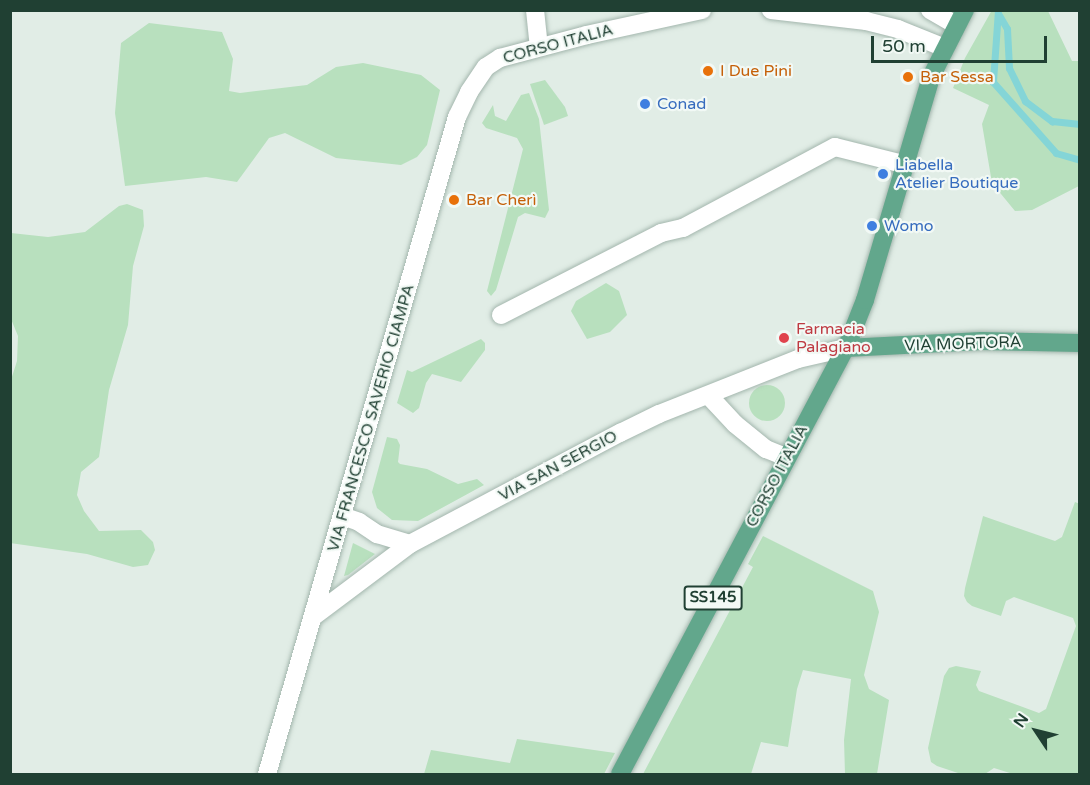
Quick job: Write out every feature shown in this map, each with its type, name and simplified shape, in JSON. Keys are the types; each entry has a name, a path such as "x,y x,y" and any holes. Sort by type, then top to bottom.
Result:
{"main road":[{"name":"CORSO ITALIA","path":"620,774 786,457 846,348 867,293 903,164 931,77 961,18"},
{"name":"VIA MORTORA","path":"846,348 981,341 1080,343"}],"street":[{"path":"535,10 539,47"},
{"name":"CORSO ITALIA","path":"486,67 500,58 539,47 702,10"},
{"path":"771,10 870,16 945,48"},
{"path":"930,10 961,18"},
{"name":"VIA FRANCESCO SAVERIO CIAMPA","path":"267,774 457,117 486,67"},
{"path":"501,315 661,234 683,228 835,147 903,164"},
{"name":"VIA SAN SERGIO","path":"314,616 410,544 620,433 659,414 798,360 846,348"},
{"path":"709,396 735,423 766,449 786,457"},
{"path":"342,516 359,522 377,534 410,544"}],"green space":[{"path":"992,10 1048,11 1072,61 1079,61 1079,186 1032,210 1015,211 992,183 982,124 989,105 953,88 965,58"},
{"path":"149,23 222,32 233,59 229,91 240,93 307,85 336,67 363,63 421,75 440,90 427,145 417,157 401,165 336,158 285,133 269,138 237,182 206,177 125,186 115,113 121,43"},
{"path":"545,80 565,107 568,116 544,125 530,84"},
{"path":"529,93 539,119 549,210 545,218 525,213 518,217 496,290 491,296 487,291 523,149 517,138 486,128 482,123 493,105 495,116 506,121 521,95"},
{"path":"127,204 143,210 144,226 133,266 128,325 109,390 99,457 81,472 77,495 84,511 99,531 141,530 153,542 155,550 148,565 133,567 87,554 10,543 10,383 17,361 18,336 11,319 11,233 48,237 85,232 119,206"},
{"path":"606,283 619,291 627,315 610,332 587,339 571,311 576,301"},
{"path":"481,339 485,343 485,350 461,382 432,374 426,383 419,408 413,413 397,403 407,370 412,372"},
{"path":"767,385 780,390 785,403 780,416 767,421 754,416 749,403 754,390"},
{"path":"387,437 397,439 400,445 398,462 400,464 427,469 458,484 477,479 484,485 418,521 392,520 377,508 372,492"},
{"path":"1075,502 1080,504 1079,774 1013,774 994,768 985,774 961,774 937,766 931,762 928,748 944,676 949,668 956,666 981,671 976,685 979,691 1039,713 1046,709 1076,626 1073,618 1014,597 1006,601 1001,616 967,602 964,596 965,588 983,516 1055,541 1062,537"},
{"path":"763,536 873,591 879,612 864,675 869,689 889,700 877,774 845,774 844,740 851,679 803,670 797,689 788,747 761,742 751,774 643,774 753,567 748,564"},
{"path":"353,543 375,554 344,576"},
{"path":"517,739 615,753 604,774 424,774 431,750 510,763"}],"waterway":[{"path":"998,10 993,82 1056,153 1080,160"},
{"path":"999,15 1007,29 1009,68 1025,101 1052,121 1080,124"}],"place":[{"name":"I Due Pini","path":"708,71"},
{"name":"Bar Sessa","path":"908,77"},
{"name":"Conad","path":"645,104"},
{"name":"Liabella Atelier Boutique","path":"883,174"},
{"name":"Bar Cherì","path":"454,200"},
{"name":"Womo","path":"872,226"},
{"name":"Farmacia Palagiano","path":"784,338"}]}
